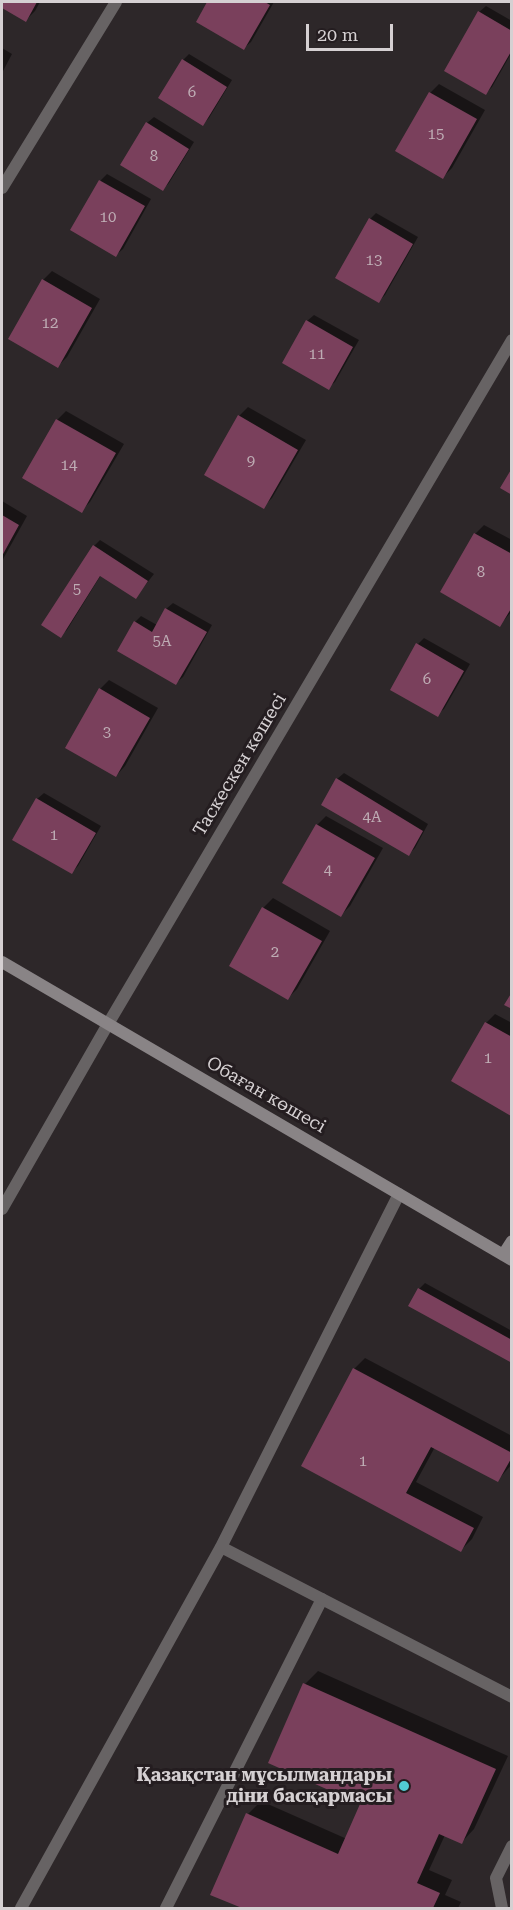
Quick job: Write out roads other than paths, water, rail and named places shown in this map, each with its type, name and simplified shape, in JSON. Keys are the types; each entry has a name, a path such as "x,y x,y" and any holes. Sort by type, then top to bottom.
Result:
{"street":[{"path":"2,188 116,2"},
{"name":"Таскескен көшесі","path":"2,1209 108,1024 512,340"},
{"name":"Обаған көшесі","path":"2,962 507,1258"},
{"path":"21,1908 221,1547 399,1194"},
{"path":"507,1258 512,1241"},
{"path":"221,1547 512,1697"},
{"path":"166,1908 322,1599"},
{"path":"502,1908 496,1878 512,1846"}],"place":[{"name":"Қазақстан мұсылмандары діни басқармасы","path":"404,1786"}]}
